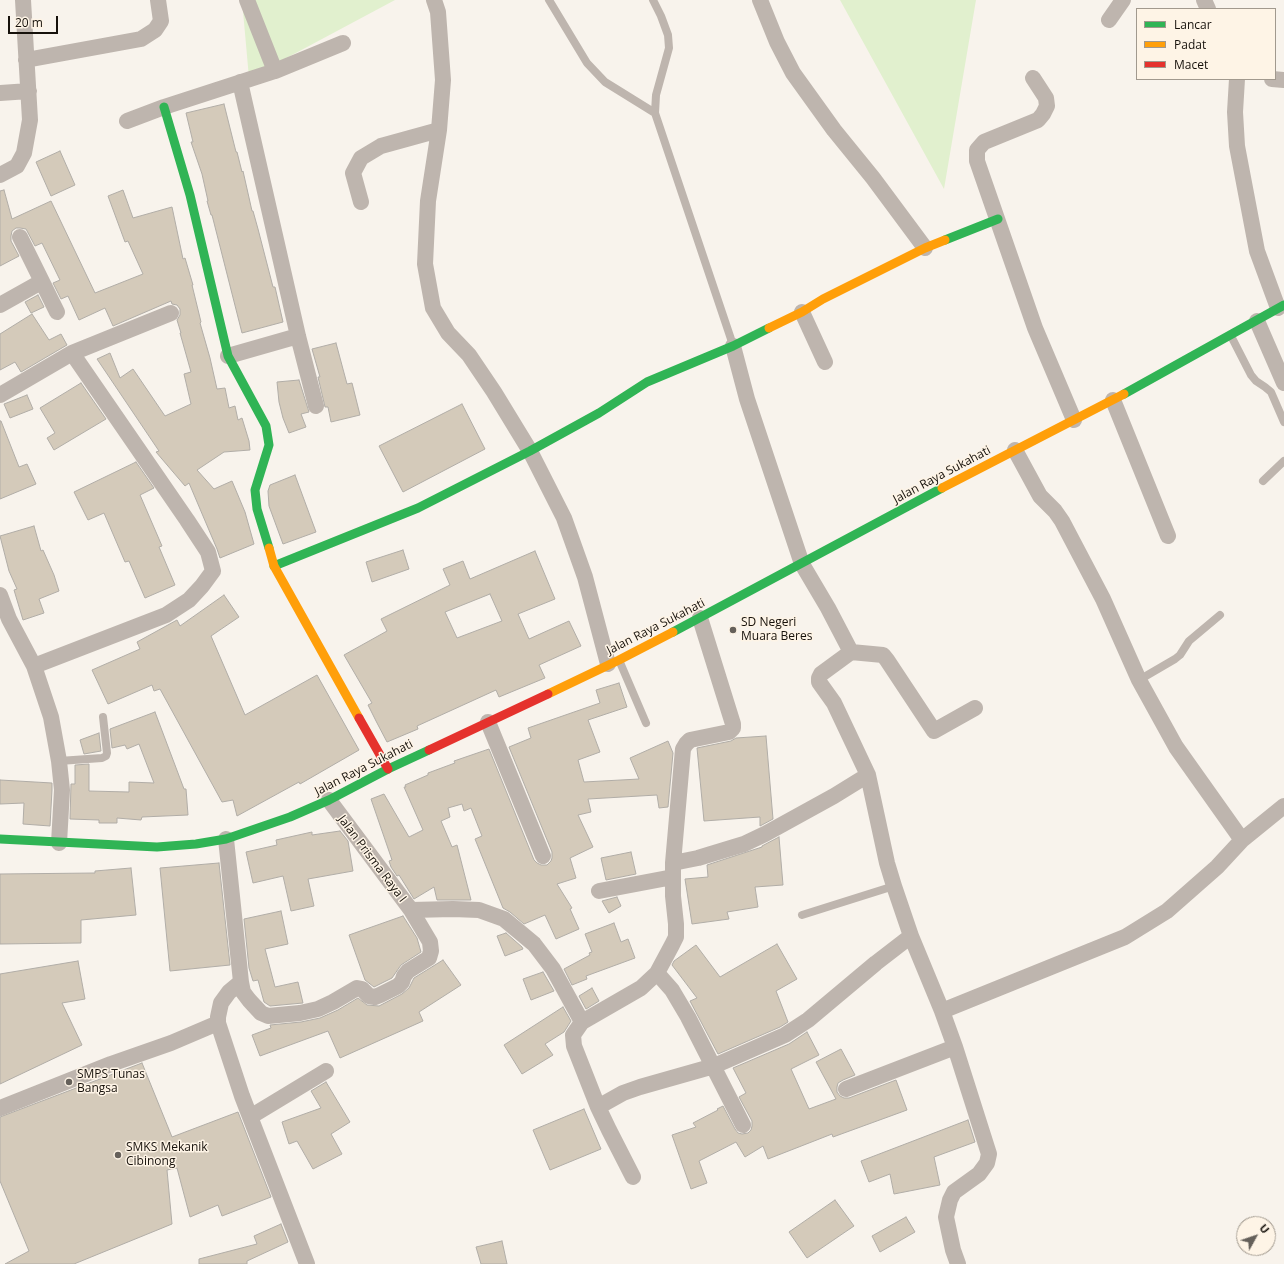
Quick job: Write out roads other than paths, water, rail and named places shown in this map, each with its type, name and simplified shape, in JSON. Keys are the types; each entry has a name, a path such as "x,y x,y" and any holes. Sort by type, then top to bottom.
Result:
{"street":[{"path":"0,175 16,166 24,153 30,120 23,0"},
{"path":"26,60 140,39 155,30 161,21 158,0"},
{"path":"247,0 275,71"},
{"path":"434,0 438,12 443,80 439,130 428,201 425,264 432,308 448,333 469,355 494,392 530,451 564,518 613,662"},
{"path":"760,0 777,42 793,73 834,130 873,178 925,248"},
{"path":"1109,20 1123,0"},
{"path":"127,121 164,107 275,71 343,43"},
{"path":"1032,78 1046,98 1047,106 1043,114 1038,120 984,142 977,150 977,161 1035,328 1074,420"},
{"path":"1237,80 1235,112 1236,146 1257,251 1281,306"},
{"path":"240,82 298,336 316,406"},
{"path":"0,93 29,91"},
{"path":"164,107 190,195 228,356 266,426 269,445 255,490 256,508 274,566 388,769"},
{"path":"361,202 353,173 361,158 381,146 439,130"},
{"path":"274,566 418,508 530,451 599,413 647,382 733,346 925,248 998,219"},
{"path":"20,237 57,312"},
{"path":"0,305 41,282"},
{"name":"Jalan Raya Sukahati","path":"0,839 157,847 196,844 226,839 290,817 329,800 388,769 613,662 700,618 917,501 1113,400 1231,336 1281,306"},
{"path":"802,312 826,362"},
{"path":"0,395 72,352 171,313"},
{"path":"1257,321 1284,383"},
{"path":"228,356 298,336"},
{"path":"733,346 747,399 802,564 828,608 851,652"},
{"path":"34,666 166,615 188,600 202,586 213,571 208,552 72,352"},
{"path":"1113,400 1168,536"},
{"path":"1015,450 1040,496 1055,511 1062,522 1103,599 1139,680 1176,747 1242,840"},
{"path":"0,595 9,619 34,666 51,717 59,761 62,790 59,843"},
{"path":"633,1177 598,1107 574,1046 573,1035 582,1022 641,988 657,973 676,937 673,870 682,754 684,747 690,740 729,732 732,730 733,726 700,618"},
{"path":"958,1264 953,1250 946,1216 950,1200 954,1192 979,1174 987,1163 989,1154 955,1047 942,1011 923,968 894,886 868,775 834,703 820,682 819,678 821,674 851,652 883,655 934,731 976,708"},
{"path":"488,722 543,856"},
{"path":"599,892 673,870 698,858 744,844 834,796 868,775"},
{"name":"Jalan Prisma Raya I","path":"329,800 411,910 479,910 504,919 534,944 553,969 582,1022"},
{"path":"942,1011 1125,937 1167,911 1217,867 1242,840 1284,806"},
{"path":"226,839 243,992 261,1013 268,1016 300,1014 318,1009 357,988 362,989 369,996 375,997 398,986 408,971 428,958 431,951 430,942 411,910"},
{"path":"598,1107 623,1093 714,1066 785,1035 808,1020 911,936"},
{"path":"657,973 672,990 688,1017 743,1125"},
{"path":"241,982 229,992 221,1003 218,1023 242,1096 307,1264"},
{"path":"0,1108 111,1064 171,1043 218,1023"},
{"path":"846,1089 955,1047"},
{"path":"250,1117 326,1071"}],"lane":[{"path":"549,0 587,63 605,82 655,113"},
{"path":"653,0 668,35 669,48 656,95 655,113 733,346"},
{"path":"1231,336 1251,375 1256,381 1271,392 1284,422"},
{"path":"1264,481 1284,461"},
{"path":"1139,680 1176,659 1189,640 1220,614"},
{"path":"613,662 646,723"},
{"path":"59,761 102,758 106,756 107,752 103,717"},
{"path":"802,915 894,886"}],"place":[{"name":"SD Negeri Muara Beres","path":"733,630"},
{"name":"SMPS Tunas Bangsa","path":"69,1082"},
{"name":"SMKS Mekanik Cibinong","path":"118,1155"}]}
